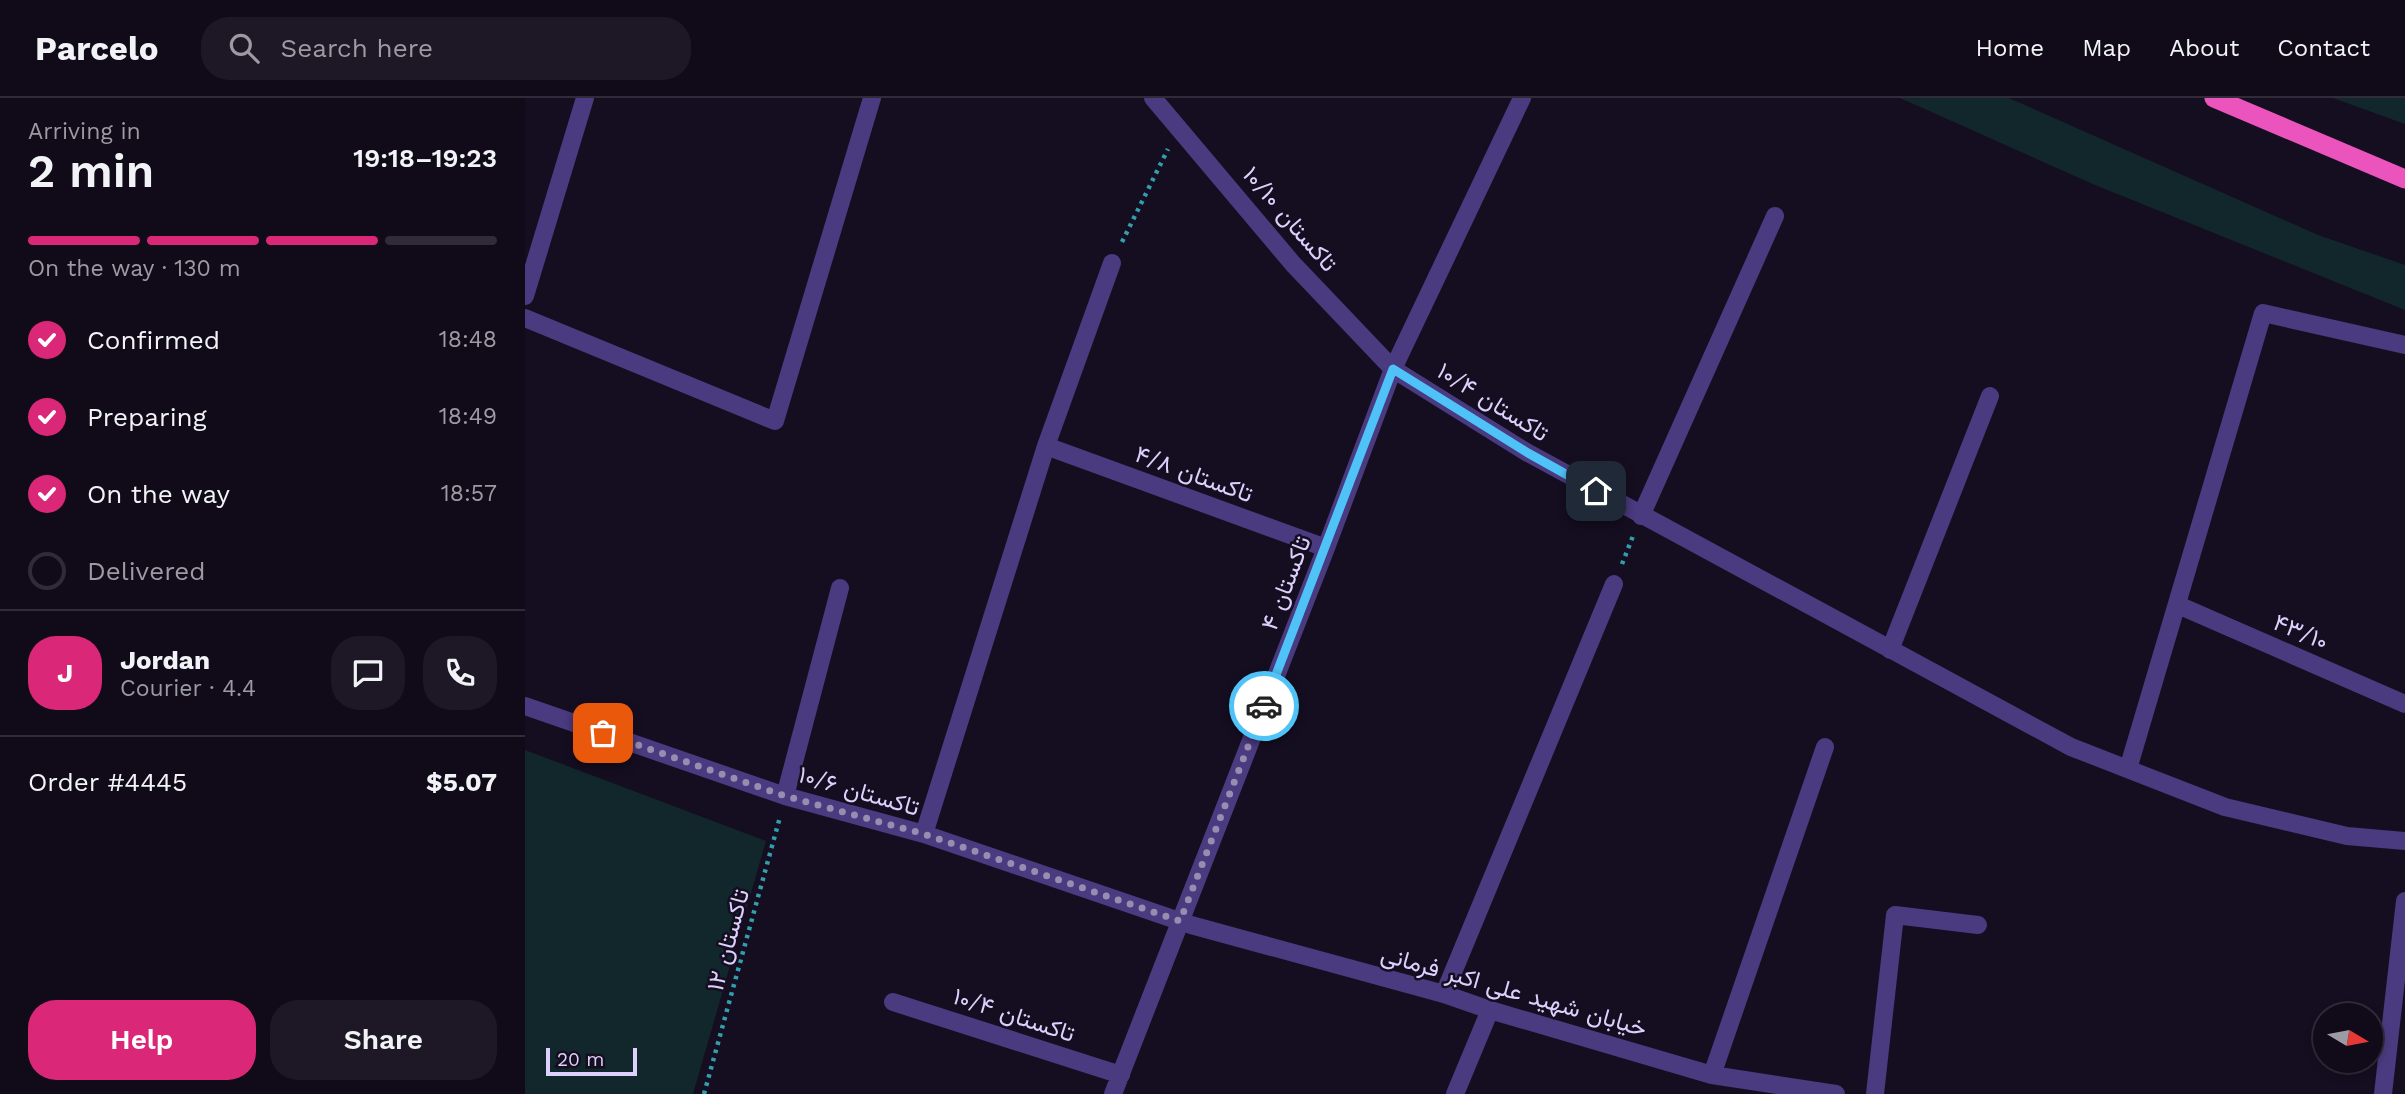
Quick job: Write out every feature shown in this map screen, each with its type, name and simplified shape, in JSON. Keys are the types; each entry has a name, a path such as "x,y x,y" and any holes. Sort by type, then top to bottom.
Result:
{"highway":[{"path":"2214,98 2405,179"}],"street":[{"path":"525,296 585,98"},
{"path":"525,318 775,421 872,98"},
{"name":"تاکستان ۱۰/۱۰","path":"1153,98 1293,264 1393,369"},
{"name":"تاکستان ۴","path":"1113,1094 1393,369 1522,98"},
{"path":"1641,516 1775,216"},
{"path":"924,834 1046,446 1112,263"},
{"path":"2128,769 2263,313 2405,345"},
{"name":"تاکستان ۱۰/۴","path":"1393,369 1528,453 2071,747 2225,807 2347,836 2405,841"},
{"path":"1890,650 1990,396"},
{"name":"تاکستان ۴/۸","path":"1046,446 1326,548"},
{"path":"1444,994 1613,584"},
{"path":"785,796 840,588"},
{"name":"۴۳/۱۰","path":"2178,605 2405,704"},
{"name":"تاکستان ۱۰/۶","path":"525,706 785,796 924,834 1180,921"},
{"path":"1712,1075 1825,747"},
{"path":"2383,1094 2404,913"},
{"path":"1875,1094 1895,915 1978,925"},
{"name":"خیابان شهید علی اکبر فرمانی","path":"1180,921 1444,994 1712,1075 1836,1094"},
{"name":"تاکستان ۱۰/۴","path":"893,1002 1121,1075"},
{"path":"1455,1094 1490,1010"}],"path":[{"path":"1112,263 1179,126"},
{"path":"1613,584 1641,516"},
{"name":"تاکستان ۱۲","path":"704,1094 785,796"}],"green space":[{"path":"1900,98 2009,98 2318,235 2405,265 2405,310 2095,185"},
{"path":"2333,98 2405,98 2405,124"},
{"path":"525,750 766,841 693,1094 525,1094"}],"way so far":[{"path":"603,733 785,796 924,834 1180,921 1264,706"}],"route":[{"path":"1264,706 1393,369 1528,453 1596,491"}]}
